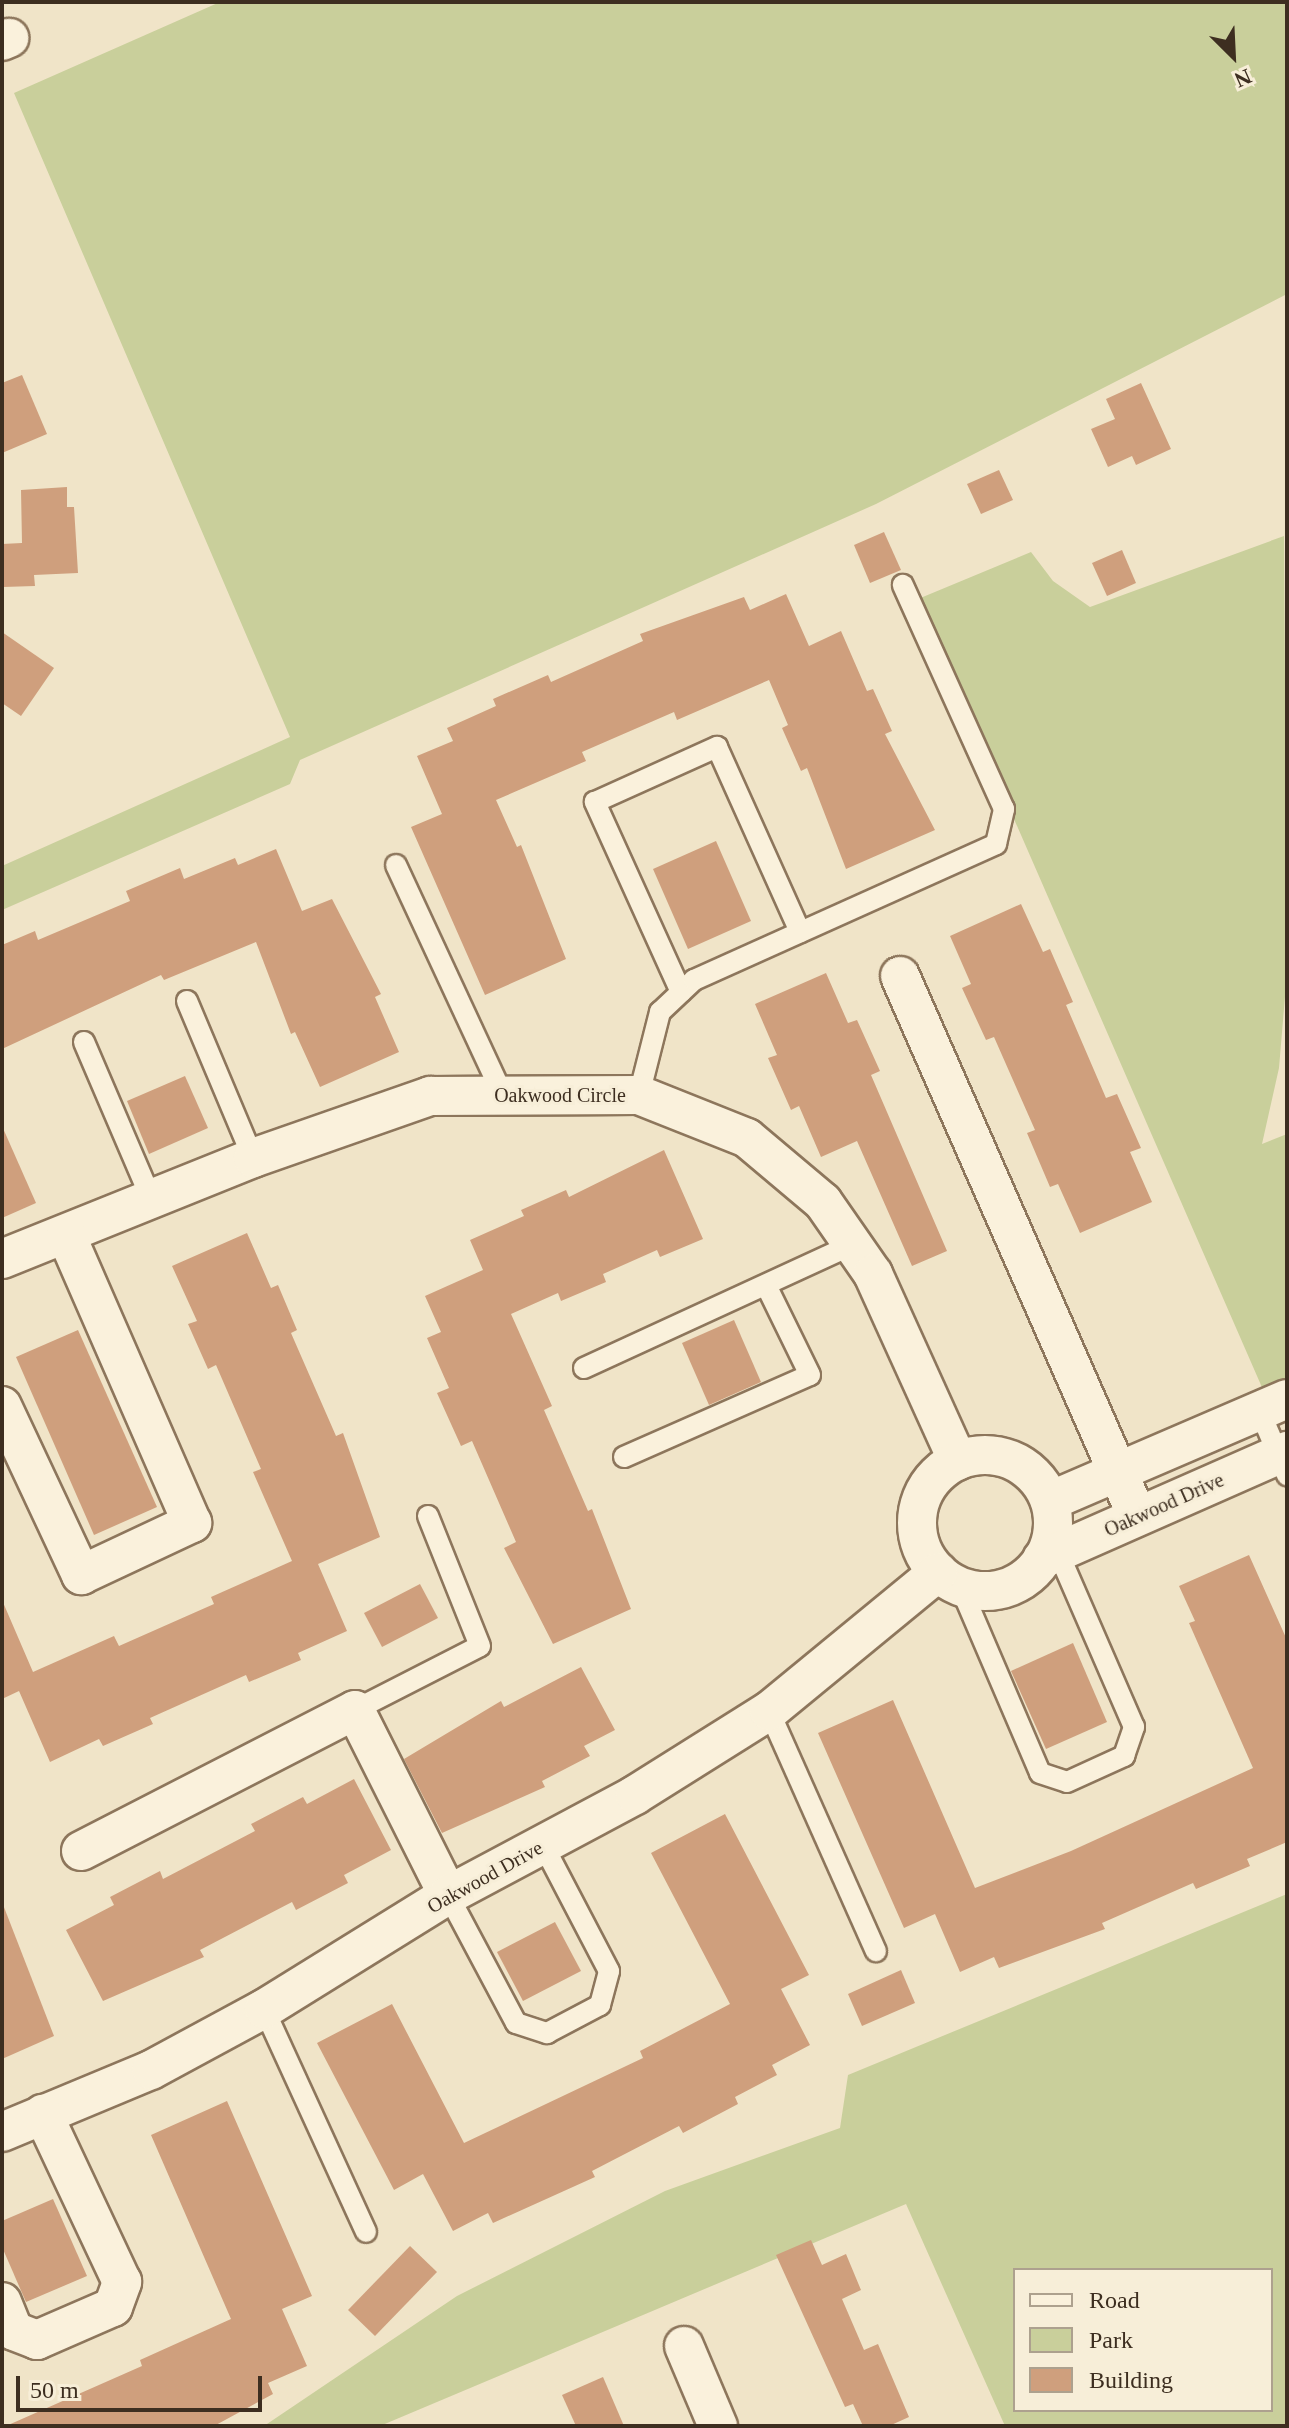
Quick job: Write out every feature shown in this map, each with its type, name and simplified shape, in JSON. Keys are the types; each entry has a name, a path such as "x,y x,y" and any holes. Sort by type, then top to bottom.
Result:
{"street":[{"path":"900,976 1137,1516"},
{"name":"Oakwood Circle","path":"2,1259 253,1158 430,1096 639,1095 747,1138 813,1192 854,1244 891,1309 958,1461"},
{"path":"2,1406 81,1575 192,1523 66,1234"},
{"path":"1050,1501 1273,1405"},
{"path":"982,1455 1005,1457 1025,1467 1050,1501 1054,1525 1050,1555 1021,1581 1000,1589 949,1579 921,1543 918,1510 926,1489 958,1461 982,1455"},
{"name":"Oakwood Drive","path":"1050,1555 1137,1516 1284,1460"},
{"name":"Oakwood Drive","path":"2,2132 151,2070 264,2009 448,1895 543,1845 769,1711 949,1579"},
{"path":"81,1851 355,1710 448,1895"},
{"path":"2,2302 14,2331 37,2340 113,2307 122,2282 43,2114"},
{"path":"684,2346 718,2426"}],"lane":[{"path":"639,1095 660,1012 694,980 996,844 1004,809 903,585"},
{"path":"681,992 595,802 717,747 800,932"},
{"path":"396,865 503,1096"},
{"path":"187,1001 253,1158"},
{"path":"84,1042 151,1198"},
{"path":"584,1368 854,1244"},
{"path":"624,1457 810,1375 766,1285"},
{"path":"1273,1405 1284,1460"},
{"path":"355,1710 480,1646 428,1516"},
{"path":"949,1579 1040,1773 1067,1782 1124,1756 1134,1727 1050,1555"},
{"path":"769,1711 876,1951"},
{"path":"448,1895 516,2023 547,2033 587,2012 600,2005 609,1971 543,1845"},
{"path":"264,2009 366,2232"}],"green space":[{"path":"220,2 1287,2 1287,294 876,504 300,760 290,784 2,910 2,866 290,737 14,93"},
{"path":"1284,536 1287,973 1279,1068 1262,1144 1287,1134 1287,1382 1264,1392 918,599 1031,552 1053,581 1090,607"},
{"path":"1287,1894 1287,2426 1005,2426 906,2204 380,2426 264,2426 457,2296 665,2191 840,2128 848,2075"}],"building":[{"path":"22,375 47,434 2,453 2,383"},
{"path":"1141,383 1171,449 1136,465 1132,456 1108,467 1091,429 1115,419 1106,399"},
{"path":"999,470 1013,500 981,514 967,484"},
{"path":"67,487 67,507 74,507 78,573 34,575 35,586 3,587 2,544 22,543 21,490"},
{"path":"884,532 901,570 870,583 854,545"},
{"path":"1122,550 1136,583 1107,596 1092,563"},
{"path":"786,594 809,646 841,631 867,691 873,689 892,731 885,734 935,830 846,869 807,768 801,771 782,728 788,725 769,680 677,720 674,712 582,752 586,761 496,800 517,847 521,845 566,959 485,995 411,827 442,814 417,756 453,741 447,728 496,706 493,699 548,675 551,682 643,641 640,634 744,597 750,610"},
{"path":"2,632 54,668 21,716 2,703"},
{"path":"716,841 751,921 688,949 653,869"},
{"path":"276,849 302,911 332,899 381,994 375,997 399,1052 320,1087 295,1032 291,1034 256,942 164,980 161,975 2,1049 2,945 35,931 38,940 130,901 126,891 180,868 184,879 235,858 238,865"},
{"path":"1021,904 1043,952 1050,949 1073,1002 1066,1005 1106,1098 1117,1094 1141,1148 1130,1152 1152,1202 1080,1233 1058,1184 1050,1187 1027,1133 1035,1130 994,1037 986,1040 962,988 971,984 950,936"},
{"path":"826,973 848,1023 857,1020 880,1071 871,1075 947,1251 912,1266 857,1141 821,1157 799,1106 791,1110 768,1058 777,1055 755,1004"},
{"path":"185,1076 208,1128 149,1154 127,1101"},
{"path":"2,1126 36,1203 2,1218"},
{"path":"664,1150 703,1239 660,1257 657,1250 603,1274 606,1282 561,1301 558,1293 511,1314 552,1406 544,1410 588,1511 592,1509 631,1609 553,1644 504,1548 516,1542 472,1441 461,1446 437,1393 449,1388 427,1338 441,1332 425,1296 483,1270 470,1240 524,1216 521,1210 566,1190 569,1197"},
{"path":"247,1233 271,1288 278,1285 297,1330 291,1333 336,1436 343,1433 380,1537 318,1564 347,1631 298,1653 301,1660 249,1682 246,1675 150,1718 153,1724 103,1746 99,1739 50,1762 19,1691 2,1699 2,1600 33,1672 114,1636 119,1646 214,1604 211,1597 292,1561 253,1472 261,1469 216,1365 208,1369 188,1324 197,1321 172,1266"},
{"path":"734,1320 761,1382 709,1405 682,1343"},
{"path":"78,1330 157,1507 94,1535 16,1357"},
{"path":"1249,1555 1287,1640 1287,1842 1247,1859 1250,1866 1196,1889 1193,1883 1102,1923 1105,1929 999,1968 994,1957 960,1972 935,1914 904,1928 818,1733 893,1700 975,1888 1071,1851 1253,1768 1189,1623 1195,1621 1179,1586"},
{"path":"420,1584 438,1618 382,1647 364,1613"},
{"path":"1073,1643 1107,1722 1046,1749 1011,1671"},
{"path":"581,1667 615,1730 584,1746 590,1756 542,1781 545,1787 442,1833 404,1759 501,1701 504,1707"},
{"path":"354,1779 391,1850 344,1875 348,1883 296,1910 292,1902 200,1950 204,1957 103,2001 66,1930 114,1905 110,1897 160,1871 163,1879 255,1831 251,1824 303,1797 307,1804"},
{"path":"725,1814 809,1975 781,1989 810,2045 772,2065 777,2075 735,2097 738,2104 683,2133 679,2126 592,2171 595,2177 493,2223 488,2213 453,2231 423,2174 394,2190 317,2043 392,2004 464,2143 643,2058 640,2051 730,2004 651,1853"},
{"path":"2,1902 54,2036 2,2059"},
{"path":"555,1922 581,1971 523,2001 497,1952"},
{"path":"901,1970 915,2003 862,2026 848,1994"},
{"path":"227,2101 312,2296 282,2309 307,2366 268,2383 273,2394 214,2426 6,2426 142,2366 140,2360 231,2319 151,2135"},
{"path":"53,2199 87,2276 26,2302 2,2247 2,2221"},
{"path":"811,2240 822,2265 846,2254 861,2290 842,2299 864,2350 878,2344 909,2417 889,2426 863,2426 853,2404 845,2407 776,2255"},
{"path":"410,2246 437,2272 375,2336 348,2310"},
{"path":"603,2377 624,2426 576,2426 562,2395"}]}
